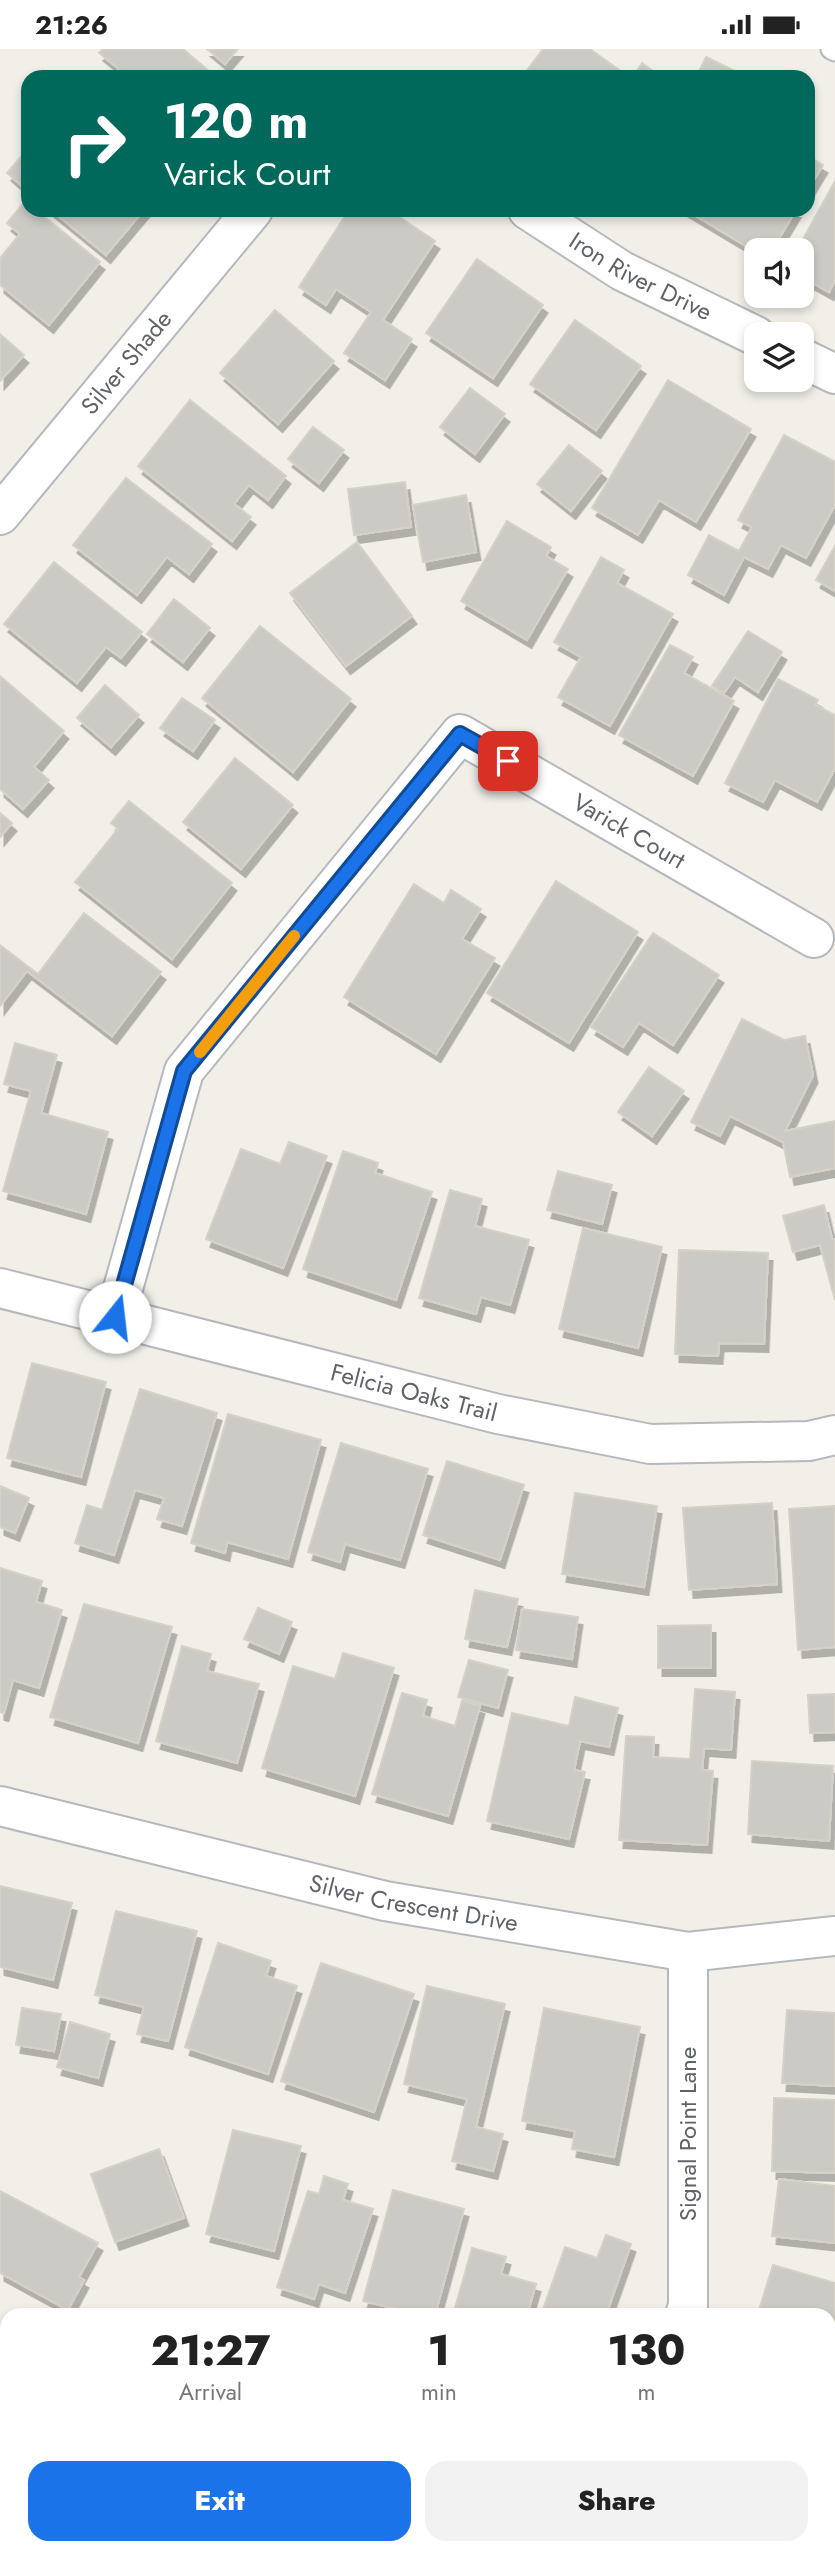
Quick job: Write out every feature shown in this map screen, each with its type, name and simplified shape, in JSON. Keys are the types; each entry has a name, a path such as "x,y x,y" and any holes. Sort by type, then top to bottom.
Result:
{"street":[{"name":"Silver Shade","path":"0,515 247,217"},
{"name":"Iron River Drive","path":"539,217 622,271 744,330"},
{"path":"814,364 835,374"},
{"name":"Varick Court","path":"115,1317 184,1071 460,734 814,938"},
{"name":"Felicia Oaks Trail","path":"0,1288 498,1414 650,1444 808,1440 835,1435"},
{"name":"Silver Crescent Drive","path":"0,1805 385,1901 688,1952 835,1936"},
{"name":"Signal Point Lane","path":"687,2308 688,1952"}],"building":[{"path":"103,49 183,49 208,70 118,70 99,53"},
{"path":"207,49 238,49 225,64"},
{"path":"543,49 590,49 619,70 527,70"},
{"path":"706,57 733,70 700,70"},
{"path":"642,63 652,70 638,70"},
{"path":"21,157 21,185 7,173"},
{"path":"815,160 823,165 815,178"},
{"path":"835,181 835,280 829,292 814,284 814,238 804,238"},
{"path":"21,206 21,217 45,217 100,262 49,325 0,285 0,258 20,234 7,223"},
{"path":"60,217 138,217 106,255"},
{"path":"344,217 399,217 435,241 383,320 412,339 385,380 344,353 371,312 336,289 326,305 299,287"},
{"path":"698,217 792,217 779,238 744,238 744,245"},
{"path":"477,259 543,305 493,378 426,333"},
{"path":"275,310 334,361 278,424 220,373"},
{"path":"575,320 641,366 596,430 530,384"},
{"path":"0,334 24,355 0,381"},
{"path":"668,380 751,429 696,522 659,500 638,535 592,508"},
{"path":"470,388 505,414 475,454 440,427"},
{"path":"190,400 286,476 268,500 249,485 234,504 251,517 232,541 138,466"},
{"path":"313,427 344,450 319,483 288,459"},
{"path":"784,435 835,462 835,505 806,558 781,545 768,569 744,557 724,595 688,575 709,535 739,551 752,527 738,520"},
{"path":"569,445 602,471 571,511 537,484"},
{"path":"126,478 212,544 189,574 167,557 137,595 73,545"},
{"path":"405,482 411,527 354,535 348,489"},
{"path":"466,495 476,552 423,562 413,505"},
{"path":"507,521 551,547 546,556 568,569 527,640 461,601"},
{"path":"357,542 412,616 346,666 290,593"},
{"path":"835,546 835,591 816,580"},
{"path":"601,557 624,570 617,583 673,614 610,726 558,697 581,657 554,642"},
{"path":"54,562 142,632 121,658 106,647 77,683 4,624"},
{"path":"174,599 210,628 183,662 147,634"},
{"path":"260,626 351,699 293,772 202,698"},
{"path":"748,631 782,652 758,692 735,677 724,693 712,686"},
{"path":"670,645 693,657 684,673 734,701 693,776 619,735"},
{"path":"0,676 64,731 34,767 49,780 23,809 0,789"},
{"path":"778,679 818,700 815,705 835,715 835,768 817,802 775,780 763,802 725,783"},
{"path":"105,685 139,715 111,747 77,718"},
{"path":"182,698 215,720 193,751 160,728"},
{"path":"235,758 293,805 241,869 183,822"},
{"path":"129,801 232,883 172,959 75,882 118,829 111,823"},
{"path":"0,813 12,823 0,837"},
{"path":"556,881 638,932 569,1043 487,993"},
{"path":"414,884 444,903 451,890 481,909 462,939 495,958 436,1054 344,997"},
{"path":"84,913 161,972 112,1036 27,971 0,1006 0,945 38,974"},
{"path":"653,933 719,975 673,1045 639,1023 623,1047 591,1027"},
{"path":"742,1019 784,1040 805,1036 813,1075 785,1131 835,1121 835,1168 790,1177 783,1142 730,1116 720,1136 691,1122"},
{"path":"15,1043 57,1055 41,1113 108,1132 86,1214 3,1191 31,1091 4,1084"},
{"path":"649,1067 684,1091 652,1136 618,1112"},
{"path":"289,1142 327,1156 283,1268 206,1239 241,1149 280,1164"},
{"path":"343,1151 378,1163 375,1173 432,1192 396,1300 303,1269"},
{"path":"558,1171 612,1185 602,1224 547,1210"},
{"path":"450,1190 482,1199 475,1226 529,1240 510,1305 481,1297 476,1314 419,1298"},
{"path":"824,1205 832,1239 835,1239 835,1300 820,1245 793,1252 783,1216"},
{"path":"583,1228 662,1247 638,1348 559,1329"},
{"path":"679,1250 768,1253 764,1344 719,1343 718,1356 675,1354"},
{"path":"32,1363 106,1382 81,1477 7,1458"},
{"path":"140,1389 217,1413 182,1526 157,1519 164,1498 135,1490 114,1555 75,1543 87,1505 102,1510"},
{"path":"228,1414 321,1440 288,1559 227,1542 225,1553 191,1543"},
{"path":"341,1443 428,1469 400,1560 345,1544 340,1562 308,1552"},
{"path":"447,1461 524,1485 500,1560 423,1535"},
{"path":"0,1486 29,1498 15,1533 0,1527"},
{"path":"575,1493 657,1506 644,1587 562,1574"},
{"path":"772,1503 777,1584 689,1590 683,1508"},
{"path":"835,1506 835,1647 798,1650 789,1509"},
{"path":"0,1568 42,1581 36,1602 62,1610 39,1688 13,1680 4,1713 0,1712"},
{"path":"475,1590 518,1599 507,1647 465,1639"},
{"path":"84,1604 172,1627 138,1743 50,1717"},
{"path":"258,1608 292,1622 279,1654 244,1639"},
{"path":"522,1609 578,1617 572,1659 516,1650"},
{"path":"711,1625 711,1668 658,1668 658,1626"},
{"path":"182,1646 211,1654 207,1671 259,1684 237,1763 156,1741"},
{"path":"343,1653 394,1668 355,1796 262,1768 293,1666 335,1679"},
{"path":"469,1660 508,1670 498,1708 458,1697"},
{"path":"695,1689 735,1692 731,1750 704,1748 702,1770 713,1771 707,1845 619,1840 626,1736 654,1737 653,1757 690,1759"},
{"path":"402,1693 427,1700 423,1716 455,1726 462,1701 480,1706 448,1816 372,1794"},
{"path":"835,1694 835,1732 810,1733 808,1695"},
{"path":"575,1697 618,1708 609,1747 580,1741 574,1770 585,1772 569,1839 487,1821 512,1713 569,1726"},
{"path":"752,1761 833,1766 829,1841 748,1834"},
{"path":"0,1886 72,1903 53,1980 0,1967"},
{"path":"116,1911 197,1931 168,2041 137,2034 144,2007 95,1995"},
{"path":"218,1943 271,1961 266,1976 297,1986 268,2074 185,2047"},
{"path":"321,1963 414,1994 374,2112 281,2081"},
{"path":"427,1986 505,2004 476,2127 503,2134 493,2171 452,2161 467,2099 404,2084"},
{"path":"22,2008 61,2014 54,2051 16,2045"},
{"path":"544,2008 640,2027 614,2157 572,2149 575,2131 522,2121"},
{"path":"787,2010 835,2013 835,2086 782,2083"},
{"path":"70,2022 110,2034 98,2078 57,2067"},
{"path":"774,2098 835,2100 835,2173 772,2171"},
{"path":"233,2130 301,2146 274,2251 206,2234"},
{"path":"159,2149 184,2218 115,2242 91,2174"},
{"path":"324,2176 348,2184 343,2200 373,2209 345,2293 319,2284 314,2299 277,2287 308,2191 319,2194"},
{"path":"779,2179 835,2186 835,2243 772,2236"},
{"path":"393,2190 464,2209 437,2308 393,2308 363,2301"},
{"path":"0,2191 98,2243 79,2277 84,2280 69,2308 64,2308 0,2273"},
{"path":"606,2235 631,2244 608,2308 543,2308 565,2247 597,2258"},
{"path":"472,2248 506,2257 501,2274 536,2284 529,2308 455,2308"},
{"path":"773,2265 835,2283 835,2308 760,2308"}],"slow traffic":[{"path":"200,1052 294,936"}],"route":[{"path":"115,1317 184,1071 460,734 508,761"}]}
